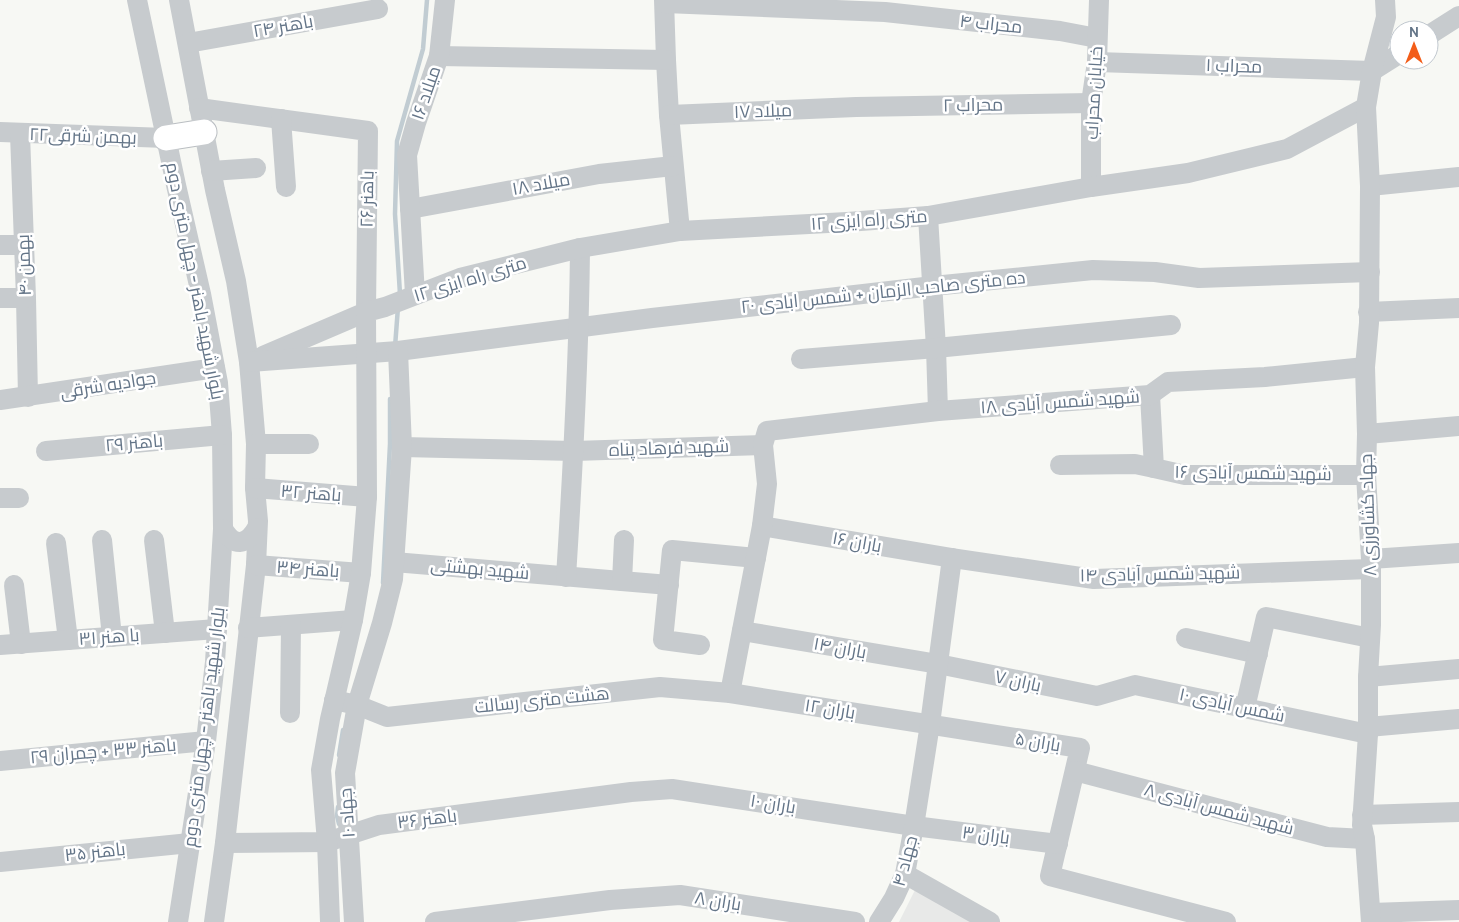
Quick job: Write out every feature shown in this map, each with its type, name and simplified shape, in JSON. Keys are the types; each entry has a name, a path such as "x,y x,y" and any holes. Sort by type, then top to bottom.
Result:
{"main road":[{"path":"166,138 201,120"}],"street":[{"name":"بلوار شهید باهنر - چهل متری دوم","path":"136,0 201,294 218,383 222,435 223,529 215,662 206,741 178,922"},
{"name":"بلوار شهید باهنر - چهل متری دوم","path":"179,0 211,171 236,281 249,362 256,444 255,488 258,521 254,575 225,843 214,922"},
{"path":"439,56 445,0"},
{"name":"خیابان محراب","path":"1091,187 1091,103 1097,62 1099,0"},
{"name":"جهاد کشاورزی ۸","path":"1371,917 1365,839 1362,825 1368,730 1370,638 1365,367 1369,323 1370,186 1366,107 1372,71 1386,16 1385,0"},
{"path":"665,2 669,115 680,231"},
{"name":"محراب ۴","path":"665,2 885,12 1060,31 1097,38"},
{"name":"باهنر ۲۴","path":"188,43 378,9"},
{"path":"1439,29 1459,16"},
{"name":"میلاد ۱۶","path":"412,297 407,155 439,56 666,60"},
{"path":"1372,71 1389,60"},
{"name":"محراب ۱","path":"1097,62 1372,71"},
{"name":"محراب ۲","path":"856,107 1091,103"},
{"name":"میلاد ۱۷","path":"669,115 856,107"},
{"name":"۱۲ متری راه ایزی","path":"375,309 460,278 580,248 680,231 928,216 1188,172 1288,149 1366,107"},
{"path":"281,119 286,187"},
{"name":"باهنر ۲۶","path":"201,120 281,119 368,131 375,309"},
{"name":"۲۲بهمن شرقی","path":"0,132 166,138"},
{"name":"بهمن ۴۰","path":"20,134 28,397"},
{"name":"میلاد ۱۸","path":"410,209 599,174 673,166"},
{"path":"211,171 256,168"},
{"path":"1370,186 1459,177"},
{"path":"928,216 938,412"},
{"path":"0,245 23,245"},
{"path":"566,577 574,451 580,248"},
{"name":"ده متری صاحب الزمان + شمس ابادی ۲۰","path":"249,362 398,352 579,326 1094,270 1155,272 1199,278 1370,272"},
{"path":"0,298 26,298"},
{"path":"1368,312 1459,308"},
{"path":"330,922 327,842 321,770 334,700 353,620 361,573 367,497 365,355 375,309"},
{"path":"249,362 375,309"},
{"path":"800,359 1170,325"},
{"name":"جهاد ۱۰","path":"354,922 345,773 356,706 382,623 392,579 402,448 398,352"},
{"name":"شهید شمس آبادی ۱۸","path":"763,446 767,431 938,412 1150,395 1168,382 1264,377 1365,367"},
{"name":"جوادیه شرقی","path":"0,400 215,368"},
{"name":"شهید شمس آبادی ۱۶","path":"1150,395 1154,468 1185,475 1366,475"},
{"path":"1367,434 1459,426"},
{"name":"باهنر ۲۹","path":"46,451 222,435"},
{"path":"256,444 309,444"},
{"path":"730,693 762,526 767,484 763,446"},
{"name":"شهید فرهاد پناه","path":"402,448 574,451 763,446"},
{"path":"1060,465 1135,464 1154,468"},
{"name":"باهنر ۳۲","path":"255,488 367,497"},
{"name":"باران ۱۶","path":"762,526 952,558"},
{"path":"223,529 229,539 240,542 251,538 257,528"},
{"path":"102,540 112,637"},
{"path":"154,540 164,633"},
{"path":"622,581 624,540"},
{"path":"56,543 68,640"},
{"path":"700,645 663,640 672,550 756,558"},
{"name":"شهید شمس آبادی ۱۴","path":"952,558 1094,579 1370,564 1459,553"},
{"name":"جهاد ۴","path":"879,922 894,898 905,874 930,724 952,558"},
{"name":"شهید بهشتی","path":"394,562 669,585"},
{"path":"220,578 228,570 239,568 254,575"},
{"name":"باهنر ۳۴","path":"254,575 361,573"},
{"path":"14,584 21,644"},
{"path":"1245,708 1266,617 1370,638"},
{"path":"248,628 353,620"},
{"path":"290,713 291,625"},
{"name":"با هنر ۳۱","path":"0,646 217,629"},
{"name":"باران ۱۴","path":"742,631 938,664"},
{"path":"1186,638 1258,654"},
{"name":"باران ۷","path":"938,664 1097,696"},
{"path":"1368,677 1459,670"},
{"name":"شمس آبادی ۱۰","path":"1097,696 1135,685 1245,708 1368,730 1459,719"},
{"name":"هشت متری رسالت","path":"334,700 387,717 660,687 730,693"},
{"name":"باران ۱۲","path":"730,693 930,724"},
{"name":"باران ۵","path":"930,724 1080,748 1050,876 1226,922"},
{"name":"باهنر ۳۳ + چمران ۲۹","path":"0,760 206,741"},
{"name":"شهید شمس آبادی ۸","path":"1075,771 1327,837 1365,839"},
{"name":"باران ۱۰","path":"632,792 672,789 914,826"},
{"name":"باهنر ۳۶","path":"225,843 327,842 379,825 632,792"},
{"path":"1362,815 1459,812"},
{"name":"باران ۳","path":"914,826 1058,844"},
{"name":"باهنر ۳۵","path":"0,862 190,843"},
{"path":"905,874 990,922"},
{"name":"باران ۸","path":"435,922 610,900 680,895 855,922"},
{"path":"1371,917 1459,910"}],"shaded area":[{"path":"915,890 972,922 899,922"}],"waterway":[{"path":"400,294 395,214 397,141 423,49 427,0"},
{"path":"395,347 398,307"},
{"path":"383,583 390,444 390,399"},
{"path":"339,755 343,730"},
{"path":"338,807 337,816 339,824"}]}
